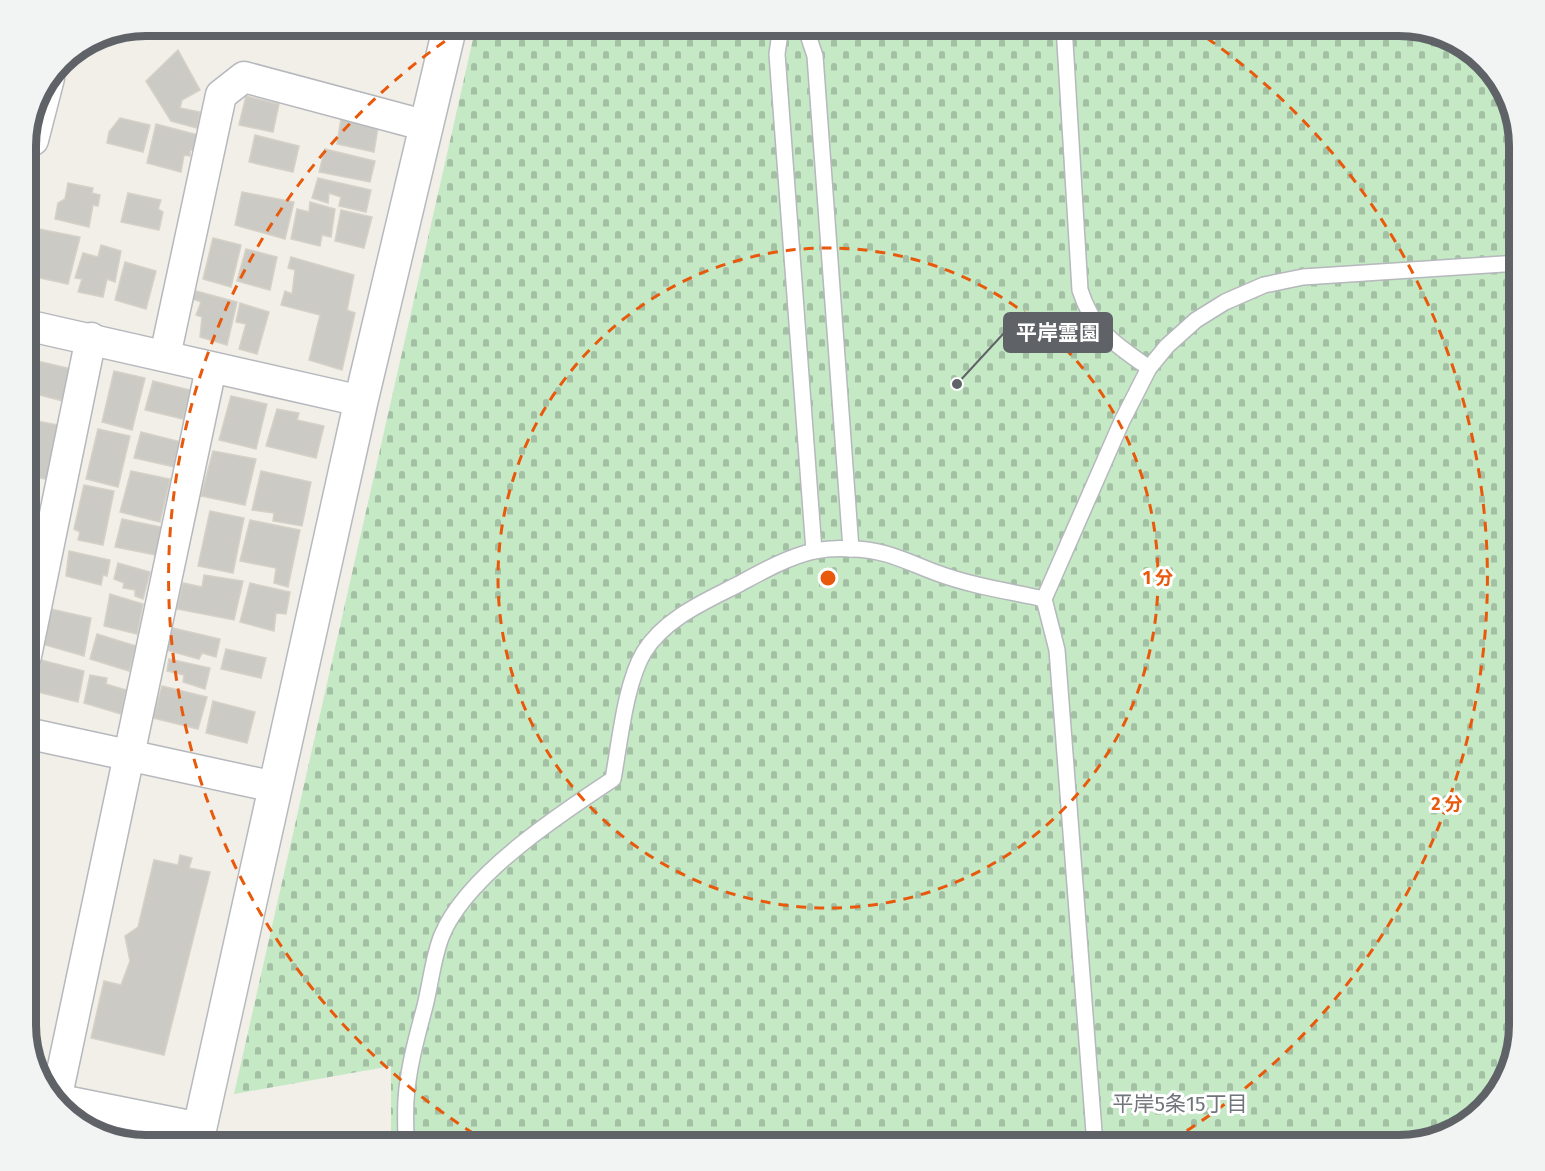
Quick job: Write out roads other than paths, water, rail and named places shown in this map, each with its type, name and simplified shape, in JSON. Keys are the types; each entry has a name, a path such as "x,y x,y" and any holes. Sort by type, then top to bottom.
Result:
{"street":[{"path":"198,1135 361,401 448,36"},
{"path":"165,356 221,95 244,78 427,126"},
{"path":"36,327 361,401"},
{"path":"36,606 90,339"},
{"path":"57,1089 211,368"},
{"path":"36,735 275,787"},
{"path":"67,1102 190,1135"}],"lane":[{"path":"780,36 777,54 814,551"},
{"path":"808,36 815,56 851,549"},
{"path":"1065,36 1080,290 1086,309 1096,324 1119,347 1149,368"},
{"path":"1094,1135 1057,650 1044,598 1122,421 1149,368 1167,346 1196,320 1225,302 1264,285 1303,277 1509,264"},
{"path":"406,1135 406,1099 412,1058 443,933 456,910 486,875 513,850 613,779 634,674 644,652 660,632 691,610 778,563 814,551 851,549 891,554 938,573 974,584 1044,598"}],"place":[{"name":"平岸霊園","path":"957,384"}],"district":[{"name":"平岸5条15丁目","path":"1180,1104"}]}
